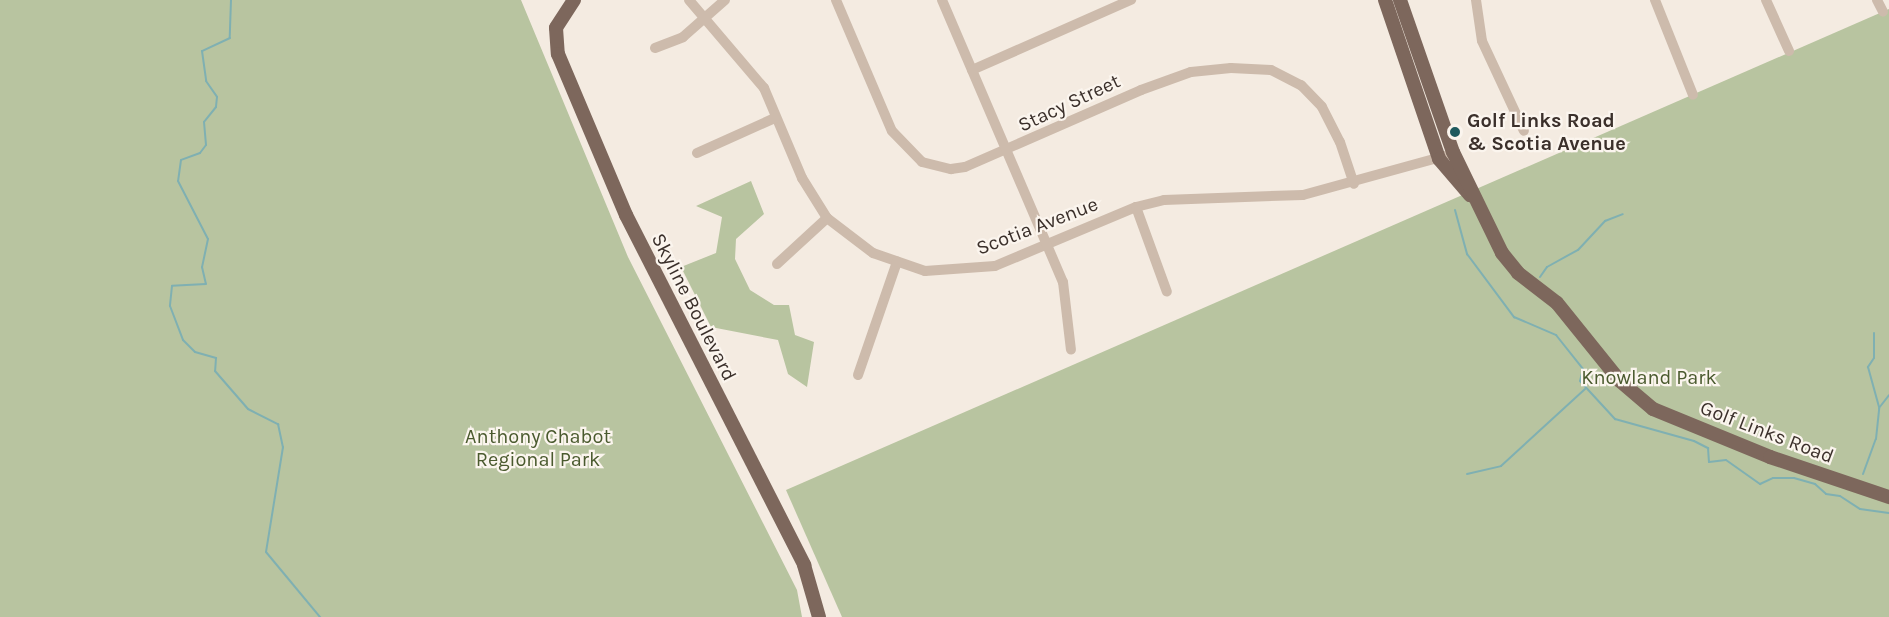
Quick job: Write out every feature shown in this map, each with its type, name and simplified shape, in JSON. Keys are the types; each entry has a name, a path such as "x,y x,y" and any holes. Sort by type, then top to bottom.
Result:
{"main road":[{"name":"Skyline Boulevard","path":"574,0 564,11 556,28 555,46 603,164 804,566 819,617"},
{"name":"Golf Links Road","path":"1385,0 1439,159 1477,203"},
{"name":"Golf Links Road","path":"1400,0 1454,152 1502,253 1518,273 1557,303 1620,381 1653,409 1770,457 1889,497"}],"street":[{"name":"Scotia Avenue","path":"689,0 764,88 802,178 827,218 873,253 925,271 960,271 995,266 1136,207 1164,200 1303,195 1354,184 1439,159 1454,152"},
{"path":"655,48 683,37 725,0"},
{"name":"Stacy Street","path":"836,0 892,131 908,153 922,162 951,169 1006,151 1191,72 1271,70 1300,85 1322,107 1340,142 1354,184"},
{"path":"942,0 1063,282 1071,350"},
{"path":"972,70 1131,0"},
{"path":"1476,0 1482,41 1524,131"},
{"path":"1655,0 1693,95"},
{"path":"1766,0 1789,51"},
{"path":"1877,0 1882,12"},
{"path":"697,153 775,118"},
{"path":"1136,207 1167,292"},
{"path":"777,264 827,218"},
{"path":"858,375 897,262"}],"green space":[{"name":"Anthony Chabot Regional Park","path":"0,0 521,0 628,257 797,590 802,617 0,617"},
{"name":"Knowland Park","path":"1889,9 1889,617 842,617 786,490"},
{"path":"751,181 764,214 736,239 735,259 750,290 774,305 789,305 795,335 814,342 807,387 788,374 778,340 711,327 681,267 716,253 722,217 696,206"}],"waterway":[{"path":"231,0 230,38 202,51 206,81 217,97 216,107 204,122 206,145 200,153 181,160 178,181 208,239 202,267 206,284 172,286 170,306 183,340 195,352 216,358 215,371 248,409 278,424 283,447 266,552 320,617"},
{"path":"1455,210 1467,254 1514,317 1556,335 1583,369 1580,381 1615,419 1694,441 1708,448 1709,462 1726,460 1760,484 1773,478 1794,478 1815,484 1826,494 1840,496 1860,509 1889,513"},
{"path":"1540,277 1547,267 1578,250 1605,221 1623,214"},
{"path":"1874,333 1874,358 1868,367 1879,407"},
{"path":"1467,474 1501,466 1585,389"},
{"path":"1863,474 1876,439 1879,408 1889,395"}],"place":[{"name":"Golf Links Road & Scotia Avenue","path":"1455,132"}]}
